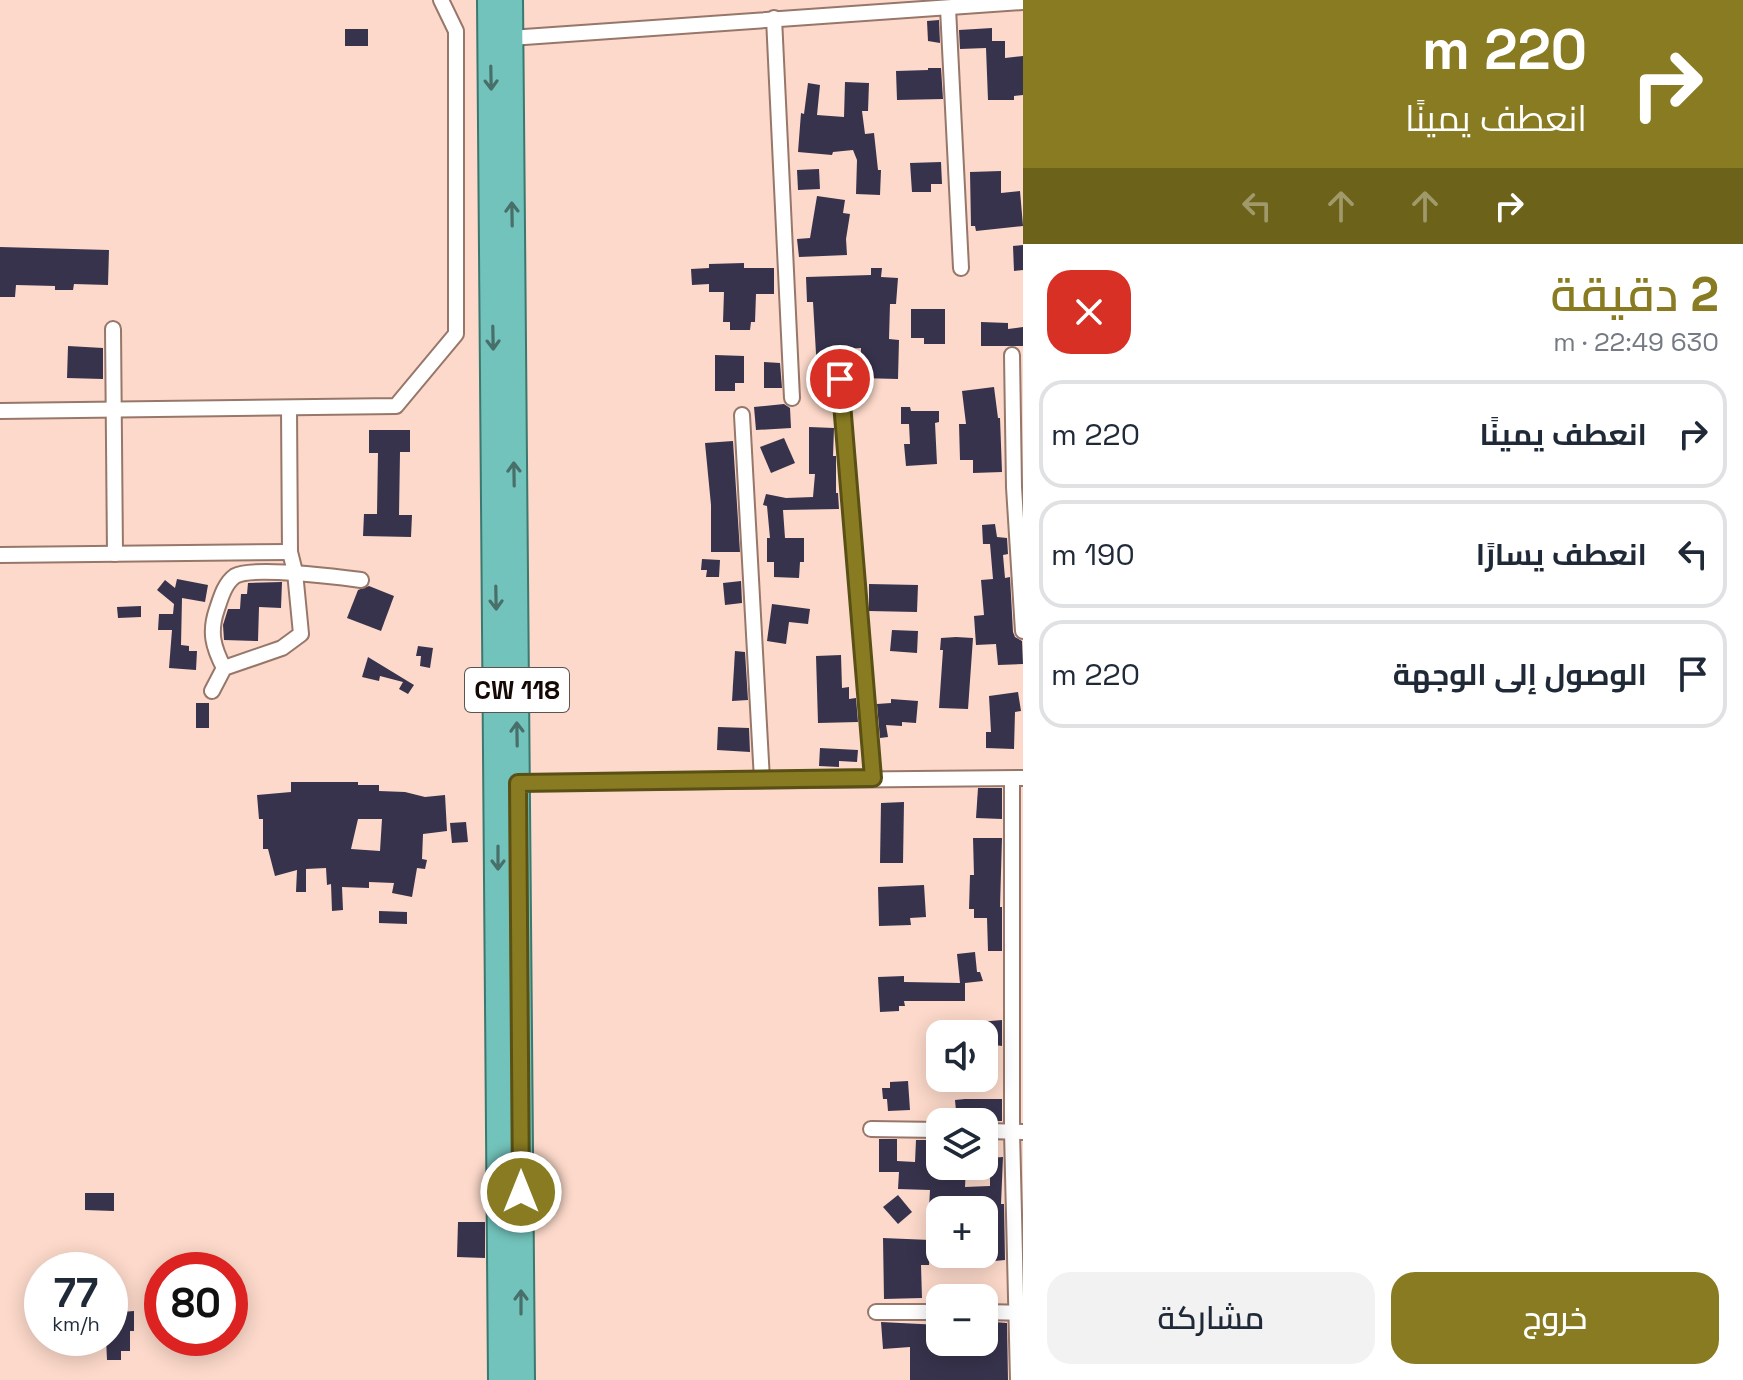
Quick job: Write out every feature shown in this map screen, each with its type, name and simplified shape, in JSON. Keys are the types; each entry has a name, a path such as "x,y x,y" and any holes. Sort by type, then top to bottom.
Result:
{"highway":[{"name":"CW 118","path":"490,0 501,1380"},
{"name":"CW 118","path":"510,0 522,1380"}],"street":[{"path":"0,411 396,406 456,334 456,31 441,0"},
{"path":"510,38 1023,2"},
{"path":"948,8 961,268"},
{"path":"774,18 792,398"},
{"path":"113,329 115,554"},
{"path":"1012,355 1014,487 1023,631"},
{"path":"840,379 873,778"},
{"path":"212,691 224,668 282,648 301,634 290,552 289,408"},
{"path":"742,415 762,780"},
{"path":"0,555 290,552"},
{"path":"224,668 213,646 212,623 225,588 234,577 244,573 295,572 361,580"},
{"path":"518,783 1017,779 1018,1380"},
{"path":"871,1129 926,1130"},
{"path":"998,1131 1018,1132"},
{"path":"876,1312 926,1312"},
{"path":"998,1312 1020,1313"}],"building":[{"path":"939,20 940,43 928,41 927,21"},
{"path":"992,28 992,41 1005,41 1005,58 1023,56 1023,95 1014,96 1014,100 988,100 986,48 960,49 959,30"},
{"path":"345,29 368,29 368,46 345,46"},
{"path":"941,68 943,99 897,100 896,71"},
{"path":"845,82 869,83 868,111 862,111 865,134 874,133 878,170 881,170 880,195 856,194 857,160 853,150 833,152 832,155 798,152 801,113 804,114 808,83 820,85 817,115 844,117"},
{"path":"941,162 942,184 931,184 931,192 912,192 910,163"},
{"path":"819,169 820,189 798,190 797,170"},
{"path":"1001,171 1001,193 1020,191 1023,226 976,231 975,226 971,226 970,172"},
{"path":"817,196 845,200 843,213 850,214 847,255 799,257 797,239 810,238"},
{"path":"1023,245 1023,270 1014,271 1013,246"},
{"path":"0,247 109,250 108,285 74,284 73,290 55,290 55,286 16,285 15,297 0,297"},
{"path":"744,263 744,268 774,268 774,294 756,294 755,322 751,322 750,330 730,330 730,322 723,322 724,292 709,292 709,284 692,285 691,269 709,268 709,264"},
{"path":"871,268 882,268 881,277 898,278 896,304 890,304 889,339 899,340 898,379 860,378 861,348 833,350 831,387 818,388 813,302 807,302 806,277 871,275"},
{"path":"911,309 945,309 945,344 924,344 924,338 911,338"},
{"path":"981,322 1008,323 1008,329 1023,327 1023,346 981,346"},
{"path":"68,346 103,348 103,379 67,378"},
{"path":"715,355 744,356 744,383 735,383 735,391 715,391"},
{"path":"764,362 780,363 782,388 764,388"},
{"path":"994,387 1000,418 1002,472 973,473 973,460 960,460 959,424 966,424 962,391"},
{"path":"784,404 790,408 791,428 756,430 754,407"},
{"path":"901,407 910,407 911,411 939,411 939,422 935,423 937,464 906,466 904,444 910,444 909,424 901,424"},
{"path":"809,427 834,428 833,456 836,456 839,509 783,510 785,538 804,538 804,562 800,562 799,578 774,577 774,562 767,562 767,538 770,538 767,506 763,505 766,494 786,498 813,497 815,474 809,474"},
{"path":"369,430 410,430 410,452 400,452 399,515 412,515 411,537 363,536 364,514 377,514 378,453 369,453"},
{"path":"784,438 795,463 771,473 760,447"},
{"path":"733,441 740,552 711,552 711,505 705,443"},
{"path":"995,524 997,537 1007,538 1008,554 1003,555 1005,578 1010,577 1013,632 1022,641 1023,664 998,665 996,644 976,645 974,616 984,615 981,580 993,579 990,544 983,544 982,525"},
{"path":"702,559 720,560 719,577 706,577 707,570 701,570"},
{"path":"177,579 208,585 205,602 182,598 181,645 189,646 189,651 197,651 196,670 169,668 172,630 158,630 159,614 173,614 174,604 157,590 165,580 175,588"},
{"path":"741,581 742,603 725,605 723,583"},
{"path":"282,582 281,608 259,607 258,641 224,640 223,625 228,609 240,609 241,594 247,594 248,583"},
{"path":"869,584 918,585 917,612 869,611"},
{"path":"369,586 394,596 381,631 347,618 358,590"},
{"path":"772,604 810,609 808,624 789,622 786,644 767,641"},
{"path":"141,606 141,617 118,618 117,607"},
{"path":"892,630 918,631 917,653 890,651"},
{"path":"941,638 973,638 968,709 939,708"},
{"path":"418,646 433,648 430,668 420,666 421,656 416,656"},
{"path":"735,651 745,652 748,700 732,701"},
{"path":"841,655 842,688 849,687 849,699 856,698 858,722 818,723 816,656"},
{"path":"368,657 414,685 408,694 399,689 403,682 380,676 379,681 362,677"},
{"path":"1018,692 1021,711 1015,712 1014,749 986,748 986,732 991,732 989,696"},
{"path":"891,699 918,701 916,723 886,725 888,737 880,738 877,704 891,703"},
{"path":"196,703 209,703 209,728 196,728"},
{"path":"718,727 749,728 750,752 717,750"},
{"path":"820,748 858,750 857,762 839,761 839,767 819,766"},
{"path":"291,782 358,782 358,785 379,785 379,791 425,797 445,795 447,831 423,834 422,859 427,860 425,869 417,868 412,897 392,893 394,883 369,882 369,888 342,887 343,910 332,911 331,884 327,885 326,868 306,869 306,892 296,892 297,870 275,876 268,849 263,849 263,819 259,819 257,795 291,792","holes":["358,819 382,819 380,851 351,849"]},
{"path":"978,788 1002,788 1002,819 976,818"},
{"path":"904,802 903,863 880,863 881,803"},
{"path":"466,822 468,842 452,843 450,823"},
{"path":"973,838 1002,838 1002,951 988,951 987,918 974,918 974,909 969,909 970,875 974,875"},
{"path":"924,885 926,917 910,918 911,925 879,926 878,887"},
{"path":"379,911 407,912 407,924 379,923"},
{"path":"975,952 977,972 980,972 983,981 965,983 965,1001 904,1001 905,1006 899,1006 899,1011 880,1012 878,977 904,976 904,982 960,983 957,954"},
{"path":"998,1020 1002,1020 1002,1046 998,1045"},
{"path":"908,1081 910,1110 888,1111 882,1088 890,1088 890,1082"},
{"path":"1002,1099 1002,1121 998,1121 998,1108 956,1108 955,1100"},
{"path":"879,1139 897,1139 897,1161 915,1162 916,1140 926,1140 926,1180 965,1180 965,1187 990,1186 990,1180 998,1180 998,1157 1003,1157 1001,1204 1004,1204 1005,1260 998,1261 998,1196 930,1196 930,1190 898,1189 899,1172 879,1172"},
{"path":"85,1193 114,1193 114,1211 85,1210"},
{"path":"898,1195 912,1212 898,1224 883,1207"},
{"path":"458,1222 485,1222 485,1258 457,1257"},
{"path":"883,1238 926,1240 926,1265 921,1265 922,1298 884,1299"},
{"path":"134,1311 130,1351 128,1351 128,1312"},
{"path":"881,1322 926,1324 926,1356 998,1356 998,1322 1007,1323 1008,1380 910,1380 910,1347 883,1349"},
{"path":"107,1356 121,1356 121,1360 107,1360"}],"route":[{"path":"521,1192 518,783 873,778 840,379"}]}
